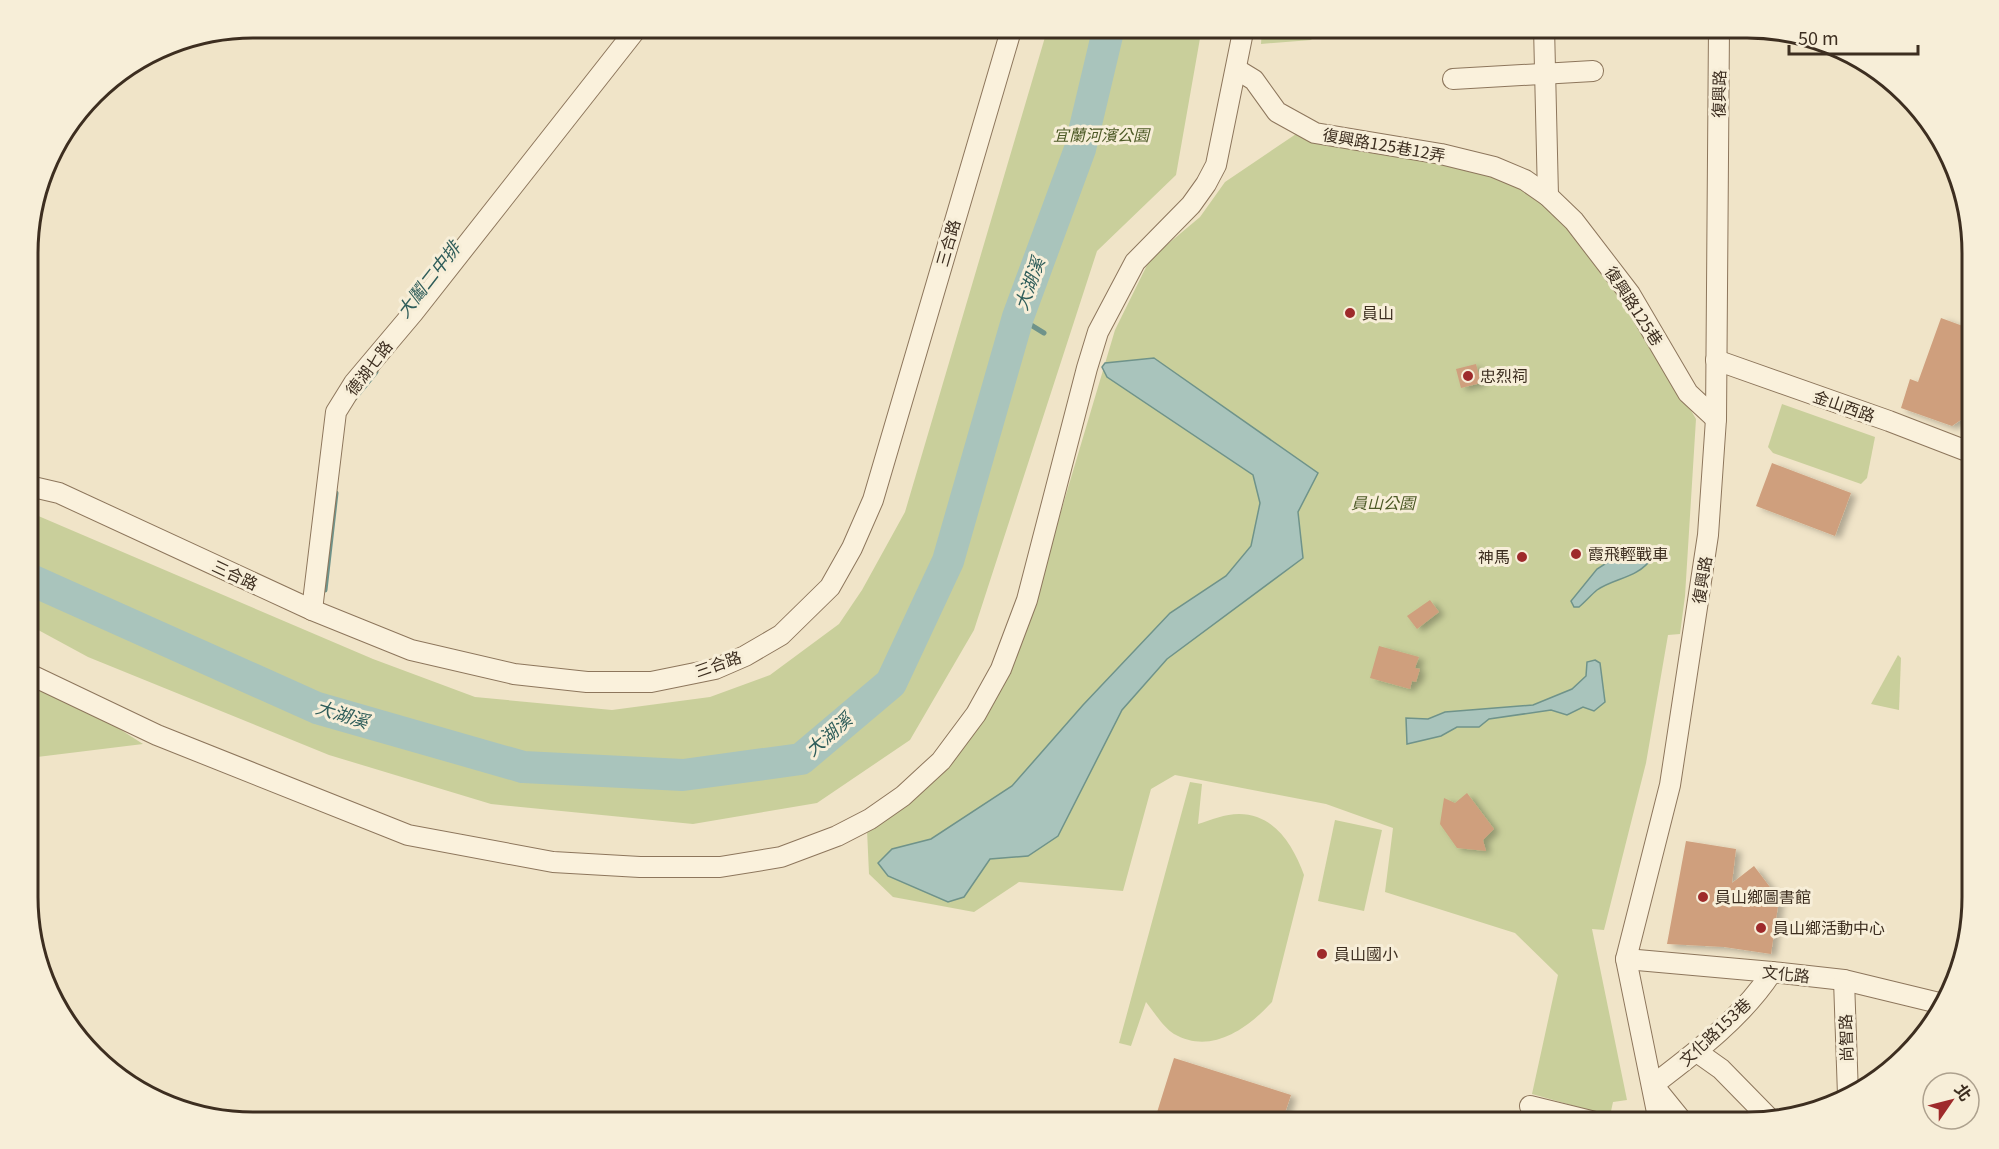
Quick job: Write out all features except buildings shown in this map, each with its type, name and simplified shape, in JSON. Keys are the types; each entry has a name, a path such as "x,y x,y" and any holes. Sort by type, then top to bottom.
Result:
{"street":[{"name":"德湖七路","path":"312,610 336,412 354,383 413,313 629,38"},
{"name":"三合路","path":"38,488 59,494 312,610 411,650 514,674 587,682 651,682 714,669 745,656 781,635 830,587 852,548 873,500 1009,38"},
{"path":"38,678 157,735 408,835 553,862 640,867 720,867 781,857 845,832 870,819 903,796 941,761 976,714 1001,669 1027,600 1098,332 1135,262 1191,205 1216,165 1242,38"},
{"path":"1544,38 1548,196"},
{"name":"復興路","path":"1657,1112 1626,959 1670,785 1708,535 1716,419 1719,38"},
{"name":"復興路125巷12弄","path":"1236,69 1254,80 1277,112 1315,133 1441,153 1494,167 1526,180 1548,196"},
{"path":"1453,79 1593,71"},
{"name":"復興路125巷","path":"1548,196 1574,221 1630,294 1688,393 1716,419"},
{"name":"金山西路","path":"1716,360 1962,450"},
{"name":"文化路","path":"1626,959 1844,980 1934,1002"},
{"name":"文化路153巷","path":"1653,1085 1697,1053 1759,991 1772,972"},
{"name":"尚智路","path":"1844,980 1848,1086"},
{"path":"1697,1053 1722,1069 1762,1111"},
{"path":"1653,1085 1675,1112"},
{"path":"1530,1106 1554,1112"}],"green space":[{"name":"宜蘭河濱公園","path":"1045,38 1200,38 1176,175 1097,251 974,630 910,740 817,803 693,824 491,804 329,755 88,657 38,630 38,516 373,659 475,697 612,710 710,697 770,675 839,624 862,590 905,512"},
{"path":"1261,38 1313,38 1311,40 1261,44"},
{"name":"員山公園","path":"1299,132 1489,171 1546,202 1597,259 1629,306 1696,419 1685,596 1680,634 1668,635 1646,763 1604,930 1592,929 1627,1100 1613,1102 1611,1112 1596,1112 1532,1094 1558,975 1515,933 1385,892 1393,828 1326,804 1175,775 1151,789 1123,891 1019,882 974,912 893,897 869,874 867,830 925,790 951,763 1026,629 1115,330 1150,259 1200,217 1225,182"},
{"path":"1782,404 1875,437 1867,478 1861,484 1773,453 1768,447"},
{"path":"1898,655 1901,658 1899,710 1871,704"},
{"path":"38,687 96,714 143,744 38,757"},
{"path":"1190,782 1202,784 1198,824 1234,814 1251,815 1262,819 1272,825 1288,843 1304,875 1272,1002 1262,1012 1240,1030 1228,1036 1201,1042 1174,1034 1146,1002 1131,1046 1119,1043"},
{"path":"1335,820 1382,830 1364,911 1318,901"}],"water":[{"path":"1154,358 1318,473 1298,512 1303,558 1167,659 1122,710 1058,836 1028,856 990,859 964,897 948,902 888,876 878,863 892,849 931,839 1012,786 1083,705 1170,613 1226,576 1251,546 1260,503 1253,475 1107,377 1102,367 1105,363"},
{"path":"1647,551 1652,558 1640,570 1604,586 1579,607 1574,607 1571,601 1597,569 1622,553"},
{"path":"1595,660 1600,663 1605,702 1594,711 1583,707 1567,715 1551,710 1489,719 1479,727 1457,727 1441,736 1407,744 1406,718 1428,719 1445,712 1533,705 1572,689 1586,676 1587,662"}],"waterway":[{"name":"大湖溪","path":"38,583 317,708 523,767 683,775 801,759 891,683 948,561 1018,317 1080,149 1106,38"},
{"path":"1018,317 1044,333"},
{"name":"大鬮二中排","path":"355,398 376,372"},
{"name":"大鬮二中排","path":"325,590 336,493"}],"place":[{"name":"員山","path":"1350,313"},
{"name":"忠烈祠","path":"1468,376"},
{"name":"霞飛輕戰車","path":"1576,554"},
{"name":"神馬","path":"1522,557"},
{"name":"員山鄉圖書館","path":"1703,897"},
{"name":"員山鄉活動中心","path":"1761,928"},
{"name":"員山國小","path":"1322,954"}]}
